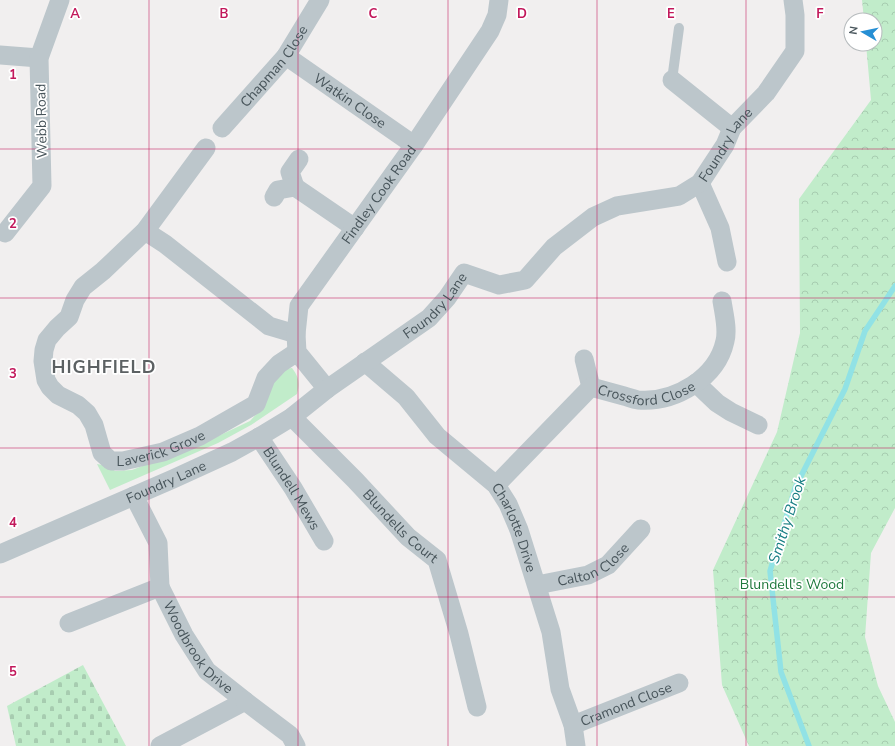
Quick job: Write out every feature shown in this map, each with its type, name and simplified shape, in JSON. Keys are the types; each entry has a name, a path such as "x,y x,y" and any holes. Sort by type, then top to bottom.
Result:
{"street":[{"name":"Webb Road","path":"5,233 42,186 39,58 60,0"},
{"name":"Chapman Close","path":"222,128 286,56 320,0"},
{"name":"Findley Cook Road","path":"297,352 296,334 300,306 414,145 490,32 497,15 499,0"},
{"name":"Foundry Lane","path":"0,554 232,452 260,437 292,417 326,389 429,318 448,298 464,273 499,285 525,280 554,247 593,217 617,206 679,196 700,183 725,145 732,128 766,93 795,51 796,15 793,0"},
{"path":"0,55 39,58"},
{"name":"Watkin Close","path":"286,56 414,145"},
{"path":"672,80 732,128"},
{"path":"206,148 145,231 165,244 269,326 296,334"},
{"path":"299,159 290,172 295,187 355,228"},
{"path":"700,183 720,228 727,262"},
{"path":"274,197 278,190 295,187"},
{"name":"Laverick Grove","path":"145,231 103,271 83,287 75,300 69,317 47,340 44,350 43,361 45,374 46,380 50,387 58,395 78,405 87,413 94,425 102,453 111,461 124,461 163,452 200,436 256,404 266,378 279,364 297,352"},
{"name":"Crossford Close","path":"496,485 591,388 637,400 654,400 696,383 716,363 725,340 725,324 722,302"},
{"path":"297,352 326,389"},
{"path":"584,359 591,388"},
{"name":"Charlotte Drive","path":"365,362 406,397 437,436 496,485 508,504 519,530 551,632 560,689 573,725 576,746"},
{"path":"696,383 722,406 758,425"},
{"name":"Blundells Court","path":"292,417 355,480 408,537 437,560 459,634 477,707"},
{"name":"Blundell Mews","path":"260,437 293,488 324,541"},
{"name":"Woodbrook Drive","path":"134,496 158,543 160,587 184,635 207,671 290,735 296,746"},
{"name":"Calton Close","path":"537,585 588,575 608,565 641,529"},
{"name":"Woodbrook Drive","path":"69,623 160,587"},
{"name":"Cramond Close","path":"573,725 679,683"},
{"name":"Woodbrook Drive","path":"160,746 245,701"}],"lane":[{"path":"672,80 679,28"}],"green space":[{"name":"Blundell's Wood","path":"862,0 895,0 895,508 871,553 865,637 878,686 895,722 895,746 749,746 722,685 713,570 777,432 800,333 799,199 871,100 867,52 883,52 883,12 863,12"},
{"path":"292,368 298,380 297,394 251,425 218,443 110,490 97,464 108,466 115,471 132,470 214,438 250,421 263,407 272,383 285,369"},
{"path":"83,665 126,746 16,746 7,706"}],"waterway":[{"name":"Smithy Brook","path":"809,746 781,672 770,571 795,488 845,389 865,331 895,286"}],"district":[{"name":"HIGHFIELD","path":"104,367"}]}
